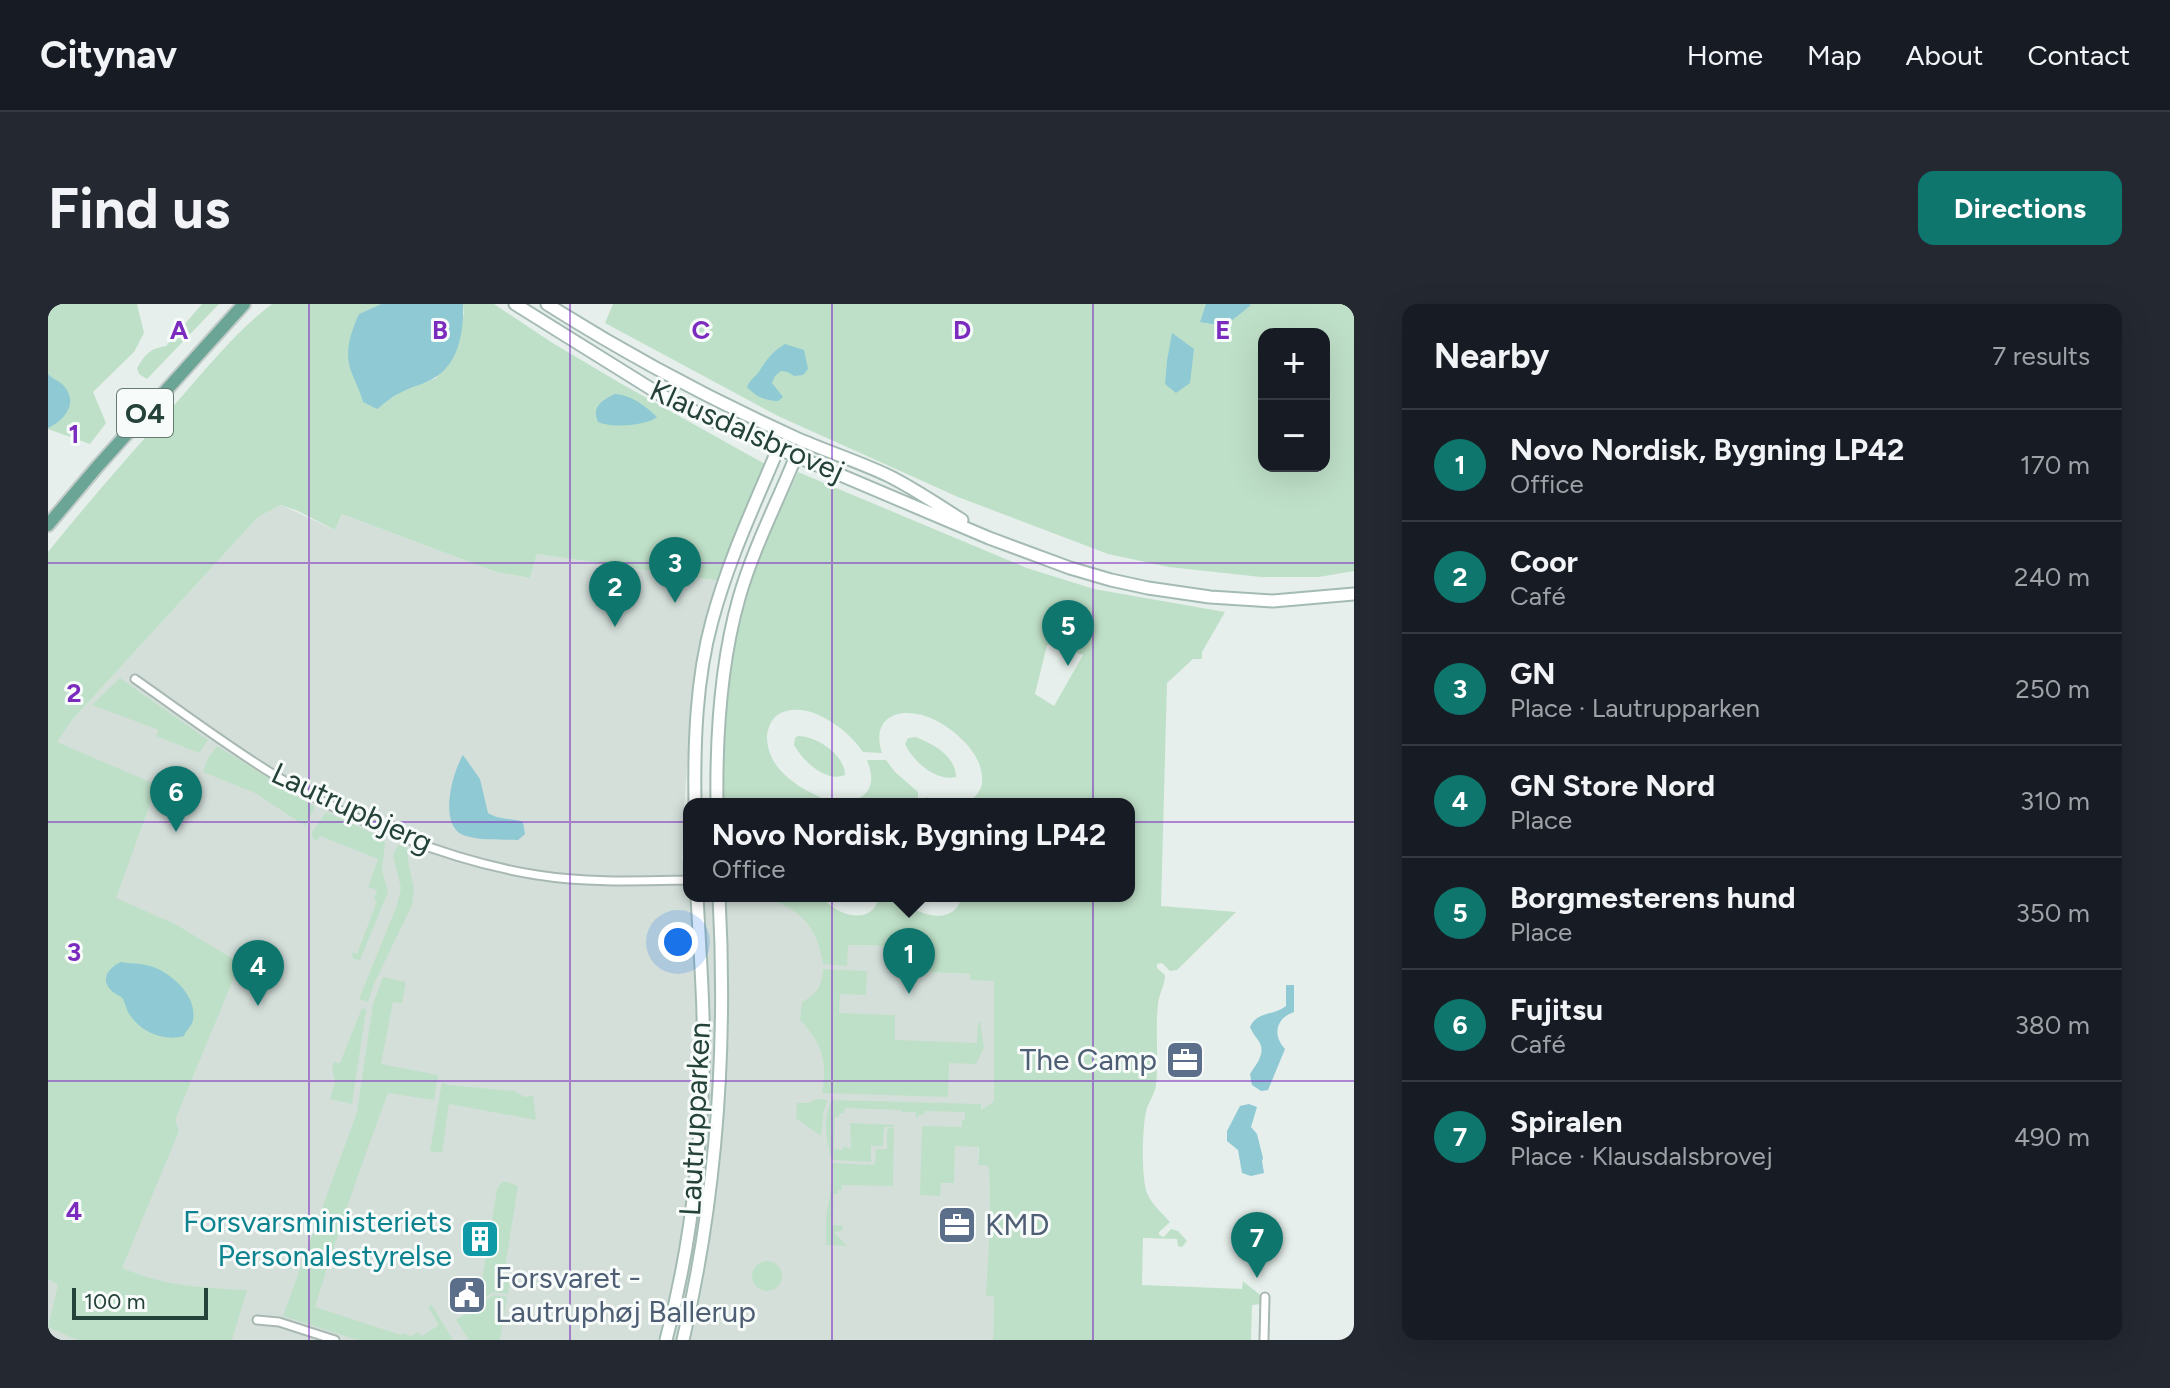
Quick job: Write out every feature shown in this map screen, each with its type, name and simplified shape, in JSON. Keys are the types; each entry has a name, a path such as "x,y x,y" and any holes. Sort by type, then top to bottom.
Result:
{"main road":[{"name":"O4","path":"48,525 117,443 244,304"}],"street":[{"name":"Klausdalsbrovej","path":"515,304 661,395 778,449 989,538 1070,568 1111,580 1174,592 1273,601 1354,594"},
{"name":"Klausdalsbrovej","path":"547,304 678,380 792,436 915,489 989,538"},
{"path":"695,798 699,702 711,623 739,538 778,449 792,436"},
{"path":"717,798 721,687 728,638 739,596 796,456 792,436"},
{"name":"Lautrupbjerg","path":"135,679 287,782 412,841 537,875 579,880 683,880"},
{"name":"Lautrupparken","path":"666,1340 688,1231 701,1115 703,1071 697,902"},
{"name":"Lautrupparken","path":"683,1340 702,1248 716,1128 722,1025 719,902"},
{"path":"1264,1340 1265,1297"},
{"path":"257,1320 271,1320 335,1340"}],"shaded area":[{"path":"281,505 335,530 342,514 496,572 530,578 537,554 720,581 692,711 683,798 683,902 814,902 847,945 923,947 923,972 971,974 970,979 995,981 994,1101 980,1111 978,1164 989,1165 987,1296 994,1297 993,1340 48,1340 48,753 72,720 258,517"}],"green space":[{"path":"48,304 137,304 144,333 134,352 93,392 106,423 90,444 48,429"},
{"path":"202,304 219,304 147,379 139,374 137,368 146,356 166,346"},
{"path":"272,304 381,304 359,314 351,370 363,402 377,408 400,392 436,378 464,314 463,304 494,304 620,383 765,464 720,581 537,554 530,578 496,572 342,514 335,530 281,505 258,517 72,720 57,742 157,785 116,898 175,924 240,963 175,1120 179,1131 122,1268 183,1285 247,1290 232,1340 77,1340 48,1327 58,1285 48,1279 48,552 222,350"},
{"path":"613,304 1354,304 1354,571 1319,577 1261,577 1169,567 1108,554 958,497 778,416 605,323"},
{"path":"798,472 1027,568 1094,589 1225,612 1202,652 1202,659 1193,659 1167,683 1161,906 1236,912 1177,970 1170,971 1162,963 1157,964 1165,975 1158,1004 1156,1085 1144,1126 1145,1186 1154,1205 1170,1222 1159,1235 1164,1237 1171,1229 1178,1231 1187,1241 1182,1247 1178,1246 1177,1239 1143,1238 1142,1285 1242,1289 1243,1281 1262,1296 1262,1304 1252,1305 1251,1340 993,1340 994,1297 986,1296 989,1166 978,1165 979,1147 955,1146 954,1183 941,1183 940,1196 920,1195 922,1126 962,1127 965,1112 925,1111 924,1115 916,1118 916,1112 845,1108 844,1113 835,1117 834,1149 843,1150 843,1146 851,1149 850,1123 894,1127 884,1127 883,1146 871,1146 871,1162 832,1160 826,1130 832,1100 981,1104 981,1110 994,1101 994,981 970,980 970,974 923,972 923,947 848,945 847,966 823,964 818,943 809,926 795,911 775,902 826,902 841,912 861,915 873,910 878,902 907,902 914,909 936,916 955,910 960,902 1135,902 1135,798 973,798 982,786 976,756 961,738 935,720 913,713 893,716 885,721 881,729 879,739 882,753 863,752 838,726 826,719 802,710 790,710 779,714 771,723 767,735 771,757 792,781 820,798 722,798 721,752 726,688 755,565","holes":["1057,641 1066,649 1083,655 1054,706 1035,694 1047,645"]},
{"path":"120,678 208,740 199,753 156,736 159,730 92,705"},
{"path":"798,736 813,739 829,748 840,760 845,775 830,776 809,764 794,745"},
{"path":"916,737 948,757 956,777 934,774 920,764 905,744 908,738"},
{"path":"217,746 315,807 305,826 255,793 203,772"},
{"path":"867,760 886,760 918,792 918,798 859,798 869,789 871,772"},
{"path":"328,813 383,838 385,844 382,870 388,892 360,960 353,959 352,952 357,954 377,901 374,899 377,890 368,887 378,859 320,836 317,841 313,839 312,832"},
{"path":"398,845 407,848 414,889 412,905 368,1002 359,999 401,888 393,855"},
{"path":"823,969 867,971 866,995 840,994 839,1013 895,1015 895,1040 977,1043 980,1022 984,1048 976,1064 949,1063 948,1097 822,1093 822,1054 814,1036 800,1020 802,1002 818,989"},
{"path":"383,977 406,982 402,1003 393,1002 381,1064 438,1075 434,1100 388,1093 315,1307 401,1335 411,1336 418,1332 422,1336 439,1325 428,1307 432,1305 453,1340 357,1340 283,1316 357,1112 373,1004"},
{"path":"362,1008 366,1010 352,1104 330,1099 335,1082 332,1069 334,1062 340,1063"},
{"path":"442,1082 514,1091 525,1097 533,1095 536,1120 449,1104 442,1153 430,1151"},
{"path":"828,1100 821,1136 796,1118 797,1103"},
{"path":"894,1128 893,1186 842,1185 838,1194 833,1194 832,1225 843,1226 842,1231 834,1232 847,1246 826,1245 832,1163 875,1165 876,1149 887,1149 887,1130"},
{"path":"502,1182 518,1186 503,1280 510,1282 508,1294 493,1292 478,1303 472,1299 481,1287 497,1189"},
{"path":"767,1261 778,1265 782,1276 778,1287 767,1291 756,1287 752,1276 756,1265"},
{"path":"494,1295 507,1297 500,1340 469,1340 456,1320"}],"water":[{"path":"381,304 463,304 463,314 458,346 442,372 377,409 363,402 349,364 348,349 359,314"},
{"path":"1206,304 1251,305 1225,326 1200,322"},
{"path":"1172,333 1194,349 1190,383 1176,393 1165,384"},
{"path":"785,344 804,350 808,369 803,375 794,376 781,371 772,383 783,397 778,401 769,400 747,387 777,349"},
{"path":"48,374 64,386 70,405 64,416 48,428"},
{"path":"615,394 638,402 657,417 628,425 598,422 597,408"},
{"path":"463,755 480,779 488,813 523,822 525,834 518,840 479,839 457,831 449,812 451,786"},
{"path":"121,962 155,967 180,985 191,1001 193,1011 192,1022 184,1036 160,1036 138,1025 123,999 107,983 109,971"},
{"path":"1286,985 1294,985 1294,1012 1280,1023 1277,1033 1285,1049 1268,1090 1261,1091 1252,1085 1250,1074 1262,1049 1250,1027 1257,1018 1286,1006"},
{"path":"1249,1104 1257,1107 1251,1127 1257,1134 1264,1173 1251,1176 1242,1173 1238,1150 1227,1141 1227,1131 1240,1106"}],"place":[{"name":"GN","path":"675,603"},
{"name":"Coor","path":"615,627"},
{"name":"Borgmesterens hund","path":"1068,666"},
{"name":"Fujitsu","path":"176,832"},
{"name":"Novo Nordisk, Bygning LP42","path":"909,994"},
{"name":"GN Store Nord","path":"258,1006"},
{"name":"The Camp","path":"1185,1060"},
{"name":"KMD","path":"957,1225"},
{"name":"Forsvarsministeriets Personalestyrelse","path":"480,1239"},
{"name":"Spiralen","path":"1257,1278"},
{"name":"Forsvaret - Lautruphøj Ballerup","path":"467,1295"}]}
